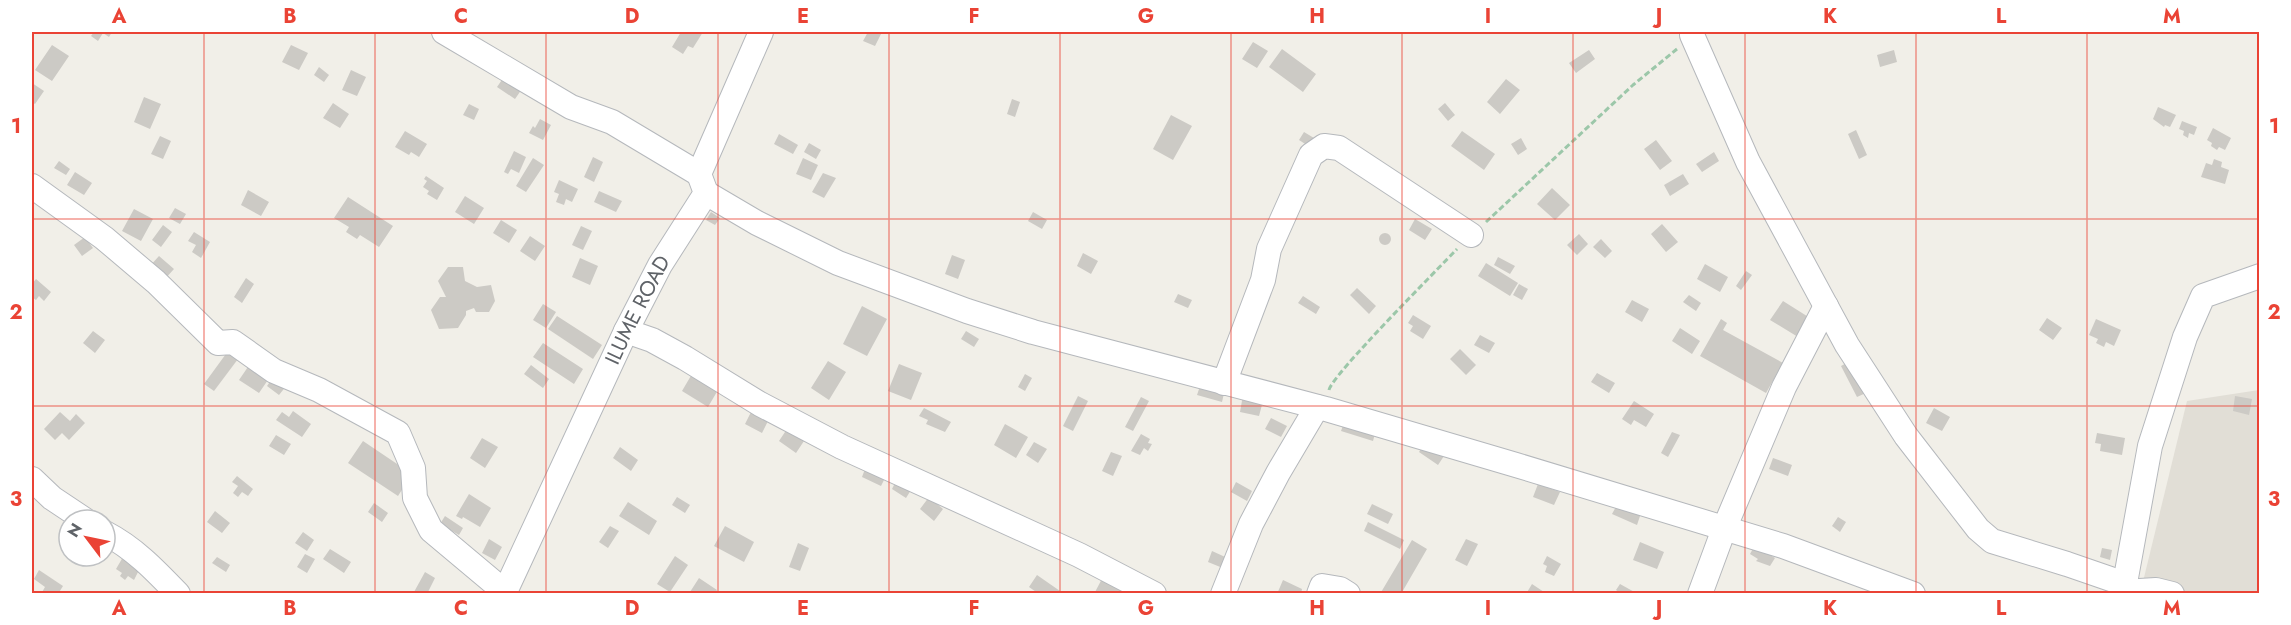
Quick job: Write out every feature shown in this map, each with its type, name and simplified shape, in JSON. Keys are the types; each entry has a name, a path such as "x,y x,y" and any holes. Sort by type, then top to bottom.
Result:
{"street":[{"path":"444,32 571,107 612,122 758,223 838,263 967,311 1033,332 1322,408 1783,546 1914,594"},
{"name":"ILUME ROAD","path":"505,593 626,331 703,183 761,32"},
{"path":"1692,35 1748,162 1847,345 1906,436 1978,529 1992,542 2067,564 2124,590 2156,590 2172,594"},
{"path":"1224,383 1263,280 1269,249 1311,155 1324,146 1339,148 1471,236"},
{"path":"32,186 104,238 156,282 218,343 233,342 274,371 319,390 398,433 413,468 416,498 430,530 505,593"},
{"path":"2124,590 2150,446 2189,327 2203,296 2259,276"},
{"path":"1700,594 1724,529 1784,387 1826,306"},
{"path":"626,331 652,340 760,404 842,447 1078,555 1154,594"},
{"path":"1223,594 1251,524 1278,473 1322,408"},
{"path":"32,478 52,498 67,508"},
{"path":"117,539 147,561 178,594"},
{"path":"1319,594 1322,586 1340,589 1348,594"}],"path":[{"path":"1322,408 1329,385 1471,236 1633,85 1692,35"}],"shaded area":[{"path":"2259,390 2259,593 2140,594 2187,401"}],"building":[{"path":"94,32 112,32 109,37 103,33 98,41 91,36"},
{"path":"681,32 703,32 693,48 688,46 683,54 672,47"},
{"path":"868,32 882,32 875,46 863,41"},
{"path":"1253,42 1268,51 1257,68 1242,59"},
{"path":"52,45 69,56 52,81 35,70"},
{"path":"291,45 308,53 299,70 282,62"},
{"path":"1282,49 1316,74 1303,92 1269,67"},
{"path":"1589,50 1595,59 1576,73 1569,63"},
{"path":"1894,50 1897,62 1880,67 1877,55"},
{"path":"319,67 329,75 324,82 314,75"},
{"path":"351,70 366,77 357,96 342,90"},
{"path":"506,74 524,86 515,99 497,87"},
{"path":"1506,79 1520,90 1500,114 1487,102"},
{"path":"32,83 44,91 35,104 32,102"},
{"path":"144,97 161,104 150,129 134,122"},
{"path":"1012,99 1020,102 1015,117 1007,114"},
{"path":"333,103 349,114 340,128 323,118"},
{"path":"1445,103 1455,115 1448,121 1438,109"},
{"path":"469,104 479,109 474,120 463,115"},
{"path":"2158,107 2176,115 2170,127 2165,125 2164,127 2153,119"},
{"path":"1171,115 1192,126 1173,160 1153,149"},
{"path":"540,119 551,125 543,140 529,133"},
{"path":"2182,121 2197,127 2194,135 2189,133 2188,138 2183,135 2184,131 2179,129"},
{"path":"2213,128 2231,138 2225,150 2219,147 2217,150 2207,140"},
{"path":"1856,130 1867,155 1859,159 1848,134"},
{"path":"405,131 427,144 419,157 411,152 409,155 395,147"},
{"path":"1462,131 1495,154 1484,170 1451,146"},
{"path":"1304,132 1319,141 1313,149 1299,140"},
{"path":"779,134 798,145 793,154 774,144"},
{"path":"160,136 171,141 163,159 151,154"},
{"path":"1521,138 1527,149 1518,155 1511,144"},
{"path":"1656,140 1672,161 1660,170 1644,149"},
{"path":"809,143 821,150 816,159 804,152"},
{"path":"514,151 526,157 519,173 511,169 508,174 504,172"},
{"path":"1714,152 1719,161 1702,172 1696,164"},
{"path":"593,157 603,162 594,182 584,177"},
{"path":"533,158 544,165 526,192 516,186"},
{"path":"803,158 818,165 811,180 796,174"},
{"path":"2214,159 2222,162 2221,167 2229,170 2225,184 2201,177 2206,163 2212,165"},
{"path":"59,161 70,169 66,175 54,168"},
{"path":"75,172 92,183 84,195 67,185"},
{"path":"823,173 836,178 824,198 812,192"},
{"path":"1683,174 1689,184 1670,196 1664,185"},
{"path":"426,176 444,188 437,200 427,194 429,191 423,187 427,181 424,179"},
{"path":"559,180 578,189 572,202 566,199 564,205 556,202 559,194 554,192"},
{"path":"1552,188 1570,205 1555,220 1537,204"},
{"path":"248,190 269,202 261,216 241,205"},
{"path":"599,191 622,201 616,212 594,202"},
{"path":"465,196 484,208 474,224 455,212"},
{"path":"348,197 393,226 379,247 360,235 357,239 346,232 349,227 334,218"},
{"path":"175,208 186,214 180,224 169,218"},
{"path":"134,209 153,219 141,241 122,231"},
{"path":"711,212 720,218 715,225 706,220"},
{"path":"1033,212 1047,220 1042,229 1028,221"},
{"path":"1415,219 1432,229 1425,240 1409,230"},
{"path":"501,220 517,230 509,243 493,233"},
{"path":"1662,224 1678,242 1666,252 1651,234"},
{"path":"163,225 172,232 161,247 152,240"},
{"path":"581,226 592,231 583,250 572,245"},
{"path":"194,232 210,242 201,258 192,252 196,245 188,241"},
{"path":"1385,233 1391,239 1385,245 1379,239"},
{"path":"1579,234 1588,244 1577,255 1567,245"},
{"path":"530,236 545,246 535,261 520,251"},
{"path":"85,237 93,248 82,256 74,245"},
{"path":"1601,239 1612,251 1605,258 1593,247"},
{"path":"1083,253 1098,261 1091,274 1077,266"},
{"path":"952,255 965,260 958,279 945,274"},
{"path":"159,256 174,269 164,280 149,267"},
{"path":"1498,257 1515,266 1510,274 1494,265"},
{"path":"580,258 598,266 590,285 572,277"},
{"path":"1486,263 1518,283 1510,296 1478,276"},
{"path":"1705,264 1728,277 1720,292 1697,279"},
{"path":"448,267 463,267 465,281 477,287 491,285 495,301 489,312 476,312 474,308 466,311 458,328 439,329 431,310 440,297 446,297 438,281"},
{"path":"1746,271 1752,275 1741,290 1736,286"},
{"path":"246,278 254,284 242,303 234,297"},
{"path":"36,279 51,292 44,301 39,296 36,300 32,297 34,290 32,284"},
{"path":"1519,284 1528,289 1522,300 1513,295"},
{"path":"1357,288 1376,306 1369,314 1350,295"},
{"path":"1178,294 1192,300 1188,308 1174,302"},
{"path":"1689,295 1701,303 1696,311 1683,302"},
{"path":"1303,296 1320,307 1316,314 1298,303"},
{"path":"1632,300 1649,309 1642,322 1625,312"},
{"path":"1783,301 1810,318 1798,337 1770,320"},
{"path":"543,304 556,312 546,328 533,320"},
{"path":"862,306 887,319 867,356 843,344"},
{"path":"1413,315 1431,326 1423,339 1410,331 1413,326 1408,323"},
{"path":"557,316 602,345 593,359 548,329"},
{"path":"2047,318 2062,328 2053,340 2039,330"},
{"path":"1721,319 1727,323 1723,330 1783,363 1766,393 1700,356"},
{"path":"2096,319 2121,330 2114,346 2106,342 2104,347 2096,343 2098,339 2089,335"},
{"path":"1680,328 1700,341 1692,354 1672,341"},
{"path":"93,331 105,340 95,353 83,343"},
{"path":"966,331 979,339 974,347 961,339"},
{"path":"1480,335 1495,343 1489,353 1474,345"},
{"path":"543,343 583,369 574,384 533,357"},
{"path":"231,347 241,355 214,391 204,384"},
{"path":"1460,349 1476,365 1466,375 1450,359"},
{"path":"1852,360 1868,392 1857,397 1841,366"},
{"path":"252,361 272,374 259,393 239,380"},
{"path":"828,361 846,372 829,400 811,388"},
{"path":"899,364 922,373 911,400 888,391"},
{"path":"531,365 549,379 543,388 524,374"},
{"path":"1597,373 1615,383 1609,393 1591,382"},
{"path":"692,374 718,390 708,407 682,391"},
{"path":"1025,374 1032,378 1025,391 1018,387"},
{"path":"274,376 287,385 279,395 267,386"},
{"path":"1201,383 1225,389 1222,402 1197,395"},
{"path":"1243,395 1263,401 1259,416 1240,412"},
{"path":"1078,396 1088,401 1073,431 1063,426"},
{"path":"2235,396 2252,399 2249,415 2233,411"},
{"path":"1141,397 1149,401 1133,431 1125,427"},
{"path":"1634,401 1654,414 1646,427 1634,420 1631,425 1622,419"},
{"path":"924,408 951,422 945,432 926,424 928,420 919,416"},
{"path":"1934,408 1950,417 1942,431 1926,423"},
{"path":"293,411 311,424 302,437 276,420 282,412 289,417"},
{"path":"60,412 70,421 76,414 85,423 69,440 62,433 55,440 44,429"},
{"path":"751,412 768,421 762,433 745,424"},
{"path":"1271,418 1287,426 1281,437 1265,429"},
{"path":"1345,420 1376,430 1373,441 1341,431"},
{"path":"1005,424 1028,437 1016,458 994,445"},
{"path":"787,429 804,441 796,453 779,441"},
{"path":"1672,432 1680,435 1668,457 1661,453"},
{"path":"2097,433 2125,438 2122,455 2100,451 2101,444 2095,443"},
{"path":"1141,434 1150,439 1148,443 1152,444 1148,451 1144,448 1140,455 1131,451"},
{"path":"276,435 291,444 284,455 269,446"},
{"path":"482,438 498,447 485,468 470,458"},
{"path":"363,441 412,474 398,496 348,463"},
{"path":"1034,442 1047,449 1038,463 1026,455"},
{"path":"1425,443 1444,456 1438,465 1419,452"},
{"path":"620,447 638,460 631,471 613,458"},
{"path":"1111,452 1122,456 1113,476 1102,471"},
{"path":"1773,458 1792,465 1788,476 1769,469"},
{"path":"865,469 885,478 881,486 862,477"},
{"path":"237,476 253,489 248,496 242,492 238,497 233,493 238,486 232,482"},
{"path":"896,481 911,490 906,498 892,489"},
{"path":"1236,482 1252,491 1247,501 1231,492"},
{"path":"1538,484 1560,492 1554,505 1533,497"},
{"path":"469,494 491,508 480,527 463,517 462,519 456,516"},
{"path":"677,497 690,505 685,513 672,505"},
{"path":"929,497 943,509 934,521 920,509"},
{"path":"628,502 657,521 649,535 619,516"},
{"path":"374,503 388,513 382,522 368,512"},
{"path":"1618,503 1641,513 1637,525 1612,514"},
{"path":"1372,504 1393,514 1388,524 1367,514"},
{"path":"215,511 230,523 222,533 207,522"},
{"path":"445,516 463,528 459,535 440,524"},
{"path":"1838,517 1846,522 1840,532 1832,526"},
{"path":"1368,522 1404,540 1400,549 1364,531"},
{"path":"610,526 619,531 608,548 599,542"},
{"path":"725,526 754,542 744,562 714,546"},
{"path":"303,532 314,540 307,551 295,543"},
{"path":"489,539 502,547 495,560 482,553"},
{"path":"1466,539 1478,544 1467,566 1455,560"},
{"path":"1412,540 1427,549 1401,594 1380,594"},
{"path":"1640,542 1664,552 1657,569 1633,560"},
{"path":"798,543 809,548 800,571 789,567"},
{"path":"1755,545 1775,558 1770,566 1756,561 1758,559 1750,554"},
{"path":"2102,548 2112,550 2110,560 2100,557"},
{"path":"330,549 351,562 344,573 323,559"},
{"path":"1212,551 1234,561 1230,571 1208,562"},
{"path":"305,554 315,559 307,573 297,567"},
{"path":"675,556 688,565 670,592 657,584"},
{"path":"1547,556 1561,564 1554,576 1545,572 1547,566 1543,564"},
{"path":"123,557 140,568 134,580 128,576 125,580 120,576 122,573 116,569"},
{"path":"217,557 230,565 226,572 212,563"},
{"path":"39,570 63,586 58,594 41,594 45,587 34,579"},
{"path":"425,572 435,578 427,594 416,594 414,592"},
{"path":"1105,573 1135,594 1094,594"},
{"path":"1037,575 1060,591 1058,594 1039,594 1029,587"},
{"path":"699,578 717,590 715,594 690,592"},
{"path":"1283,580 1302,589 1301,594 1277,594"},
{"path":"1532,584 1547,594 1526,594"},
{"path":"1620,584 1638,594 1621,594 1616,590"}]}
